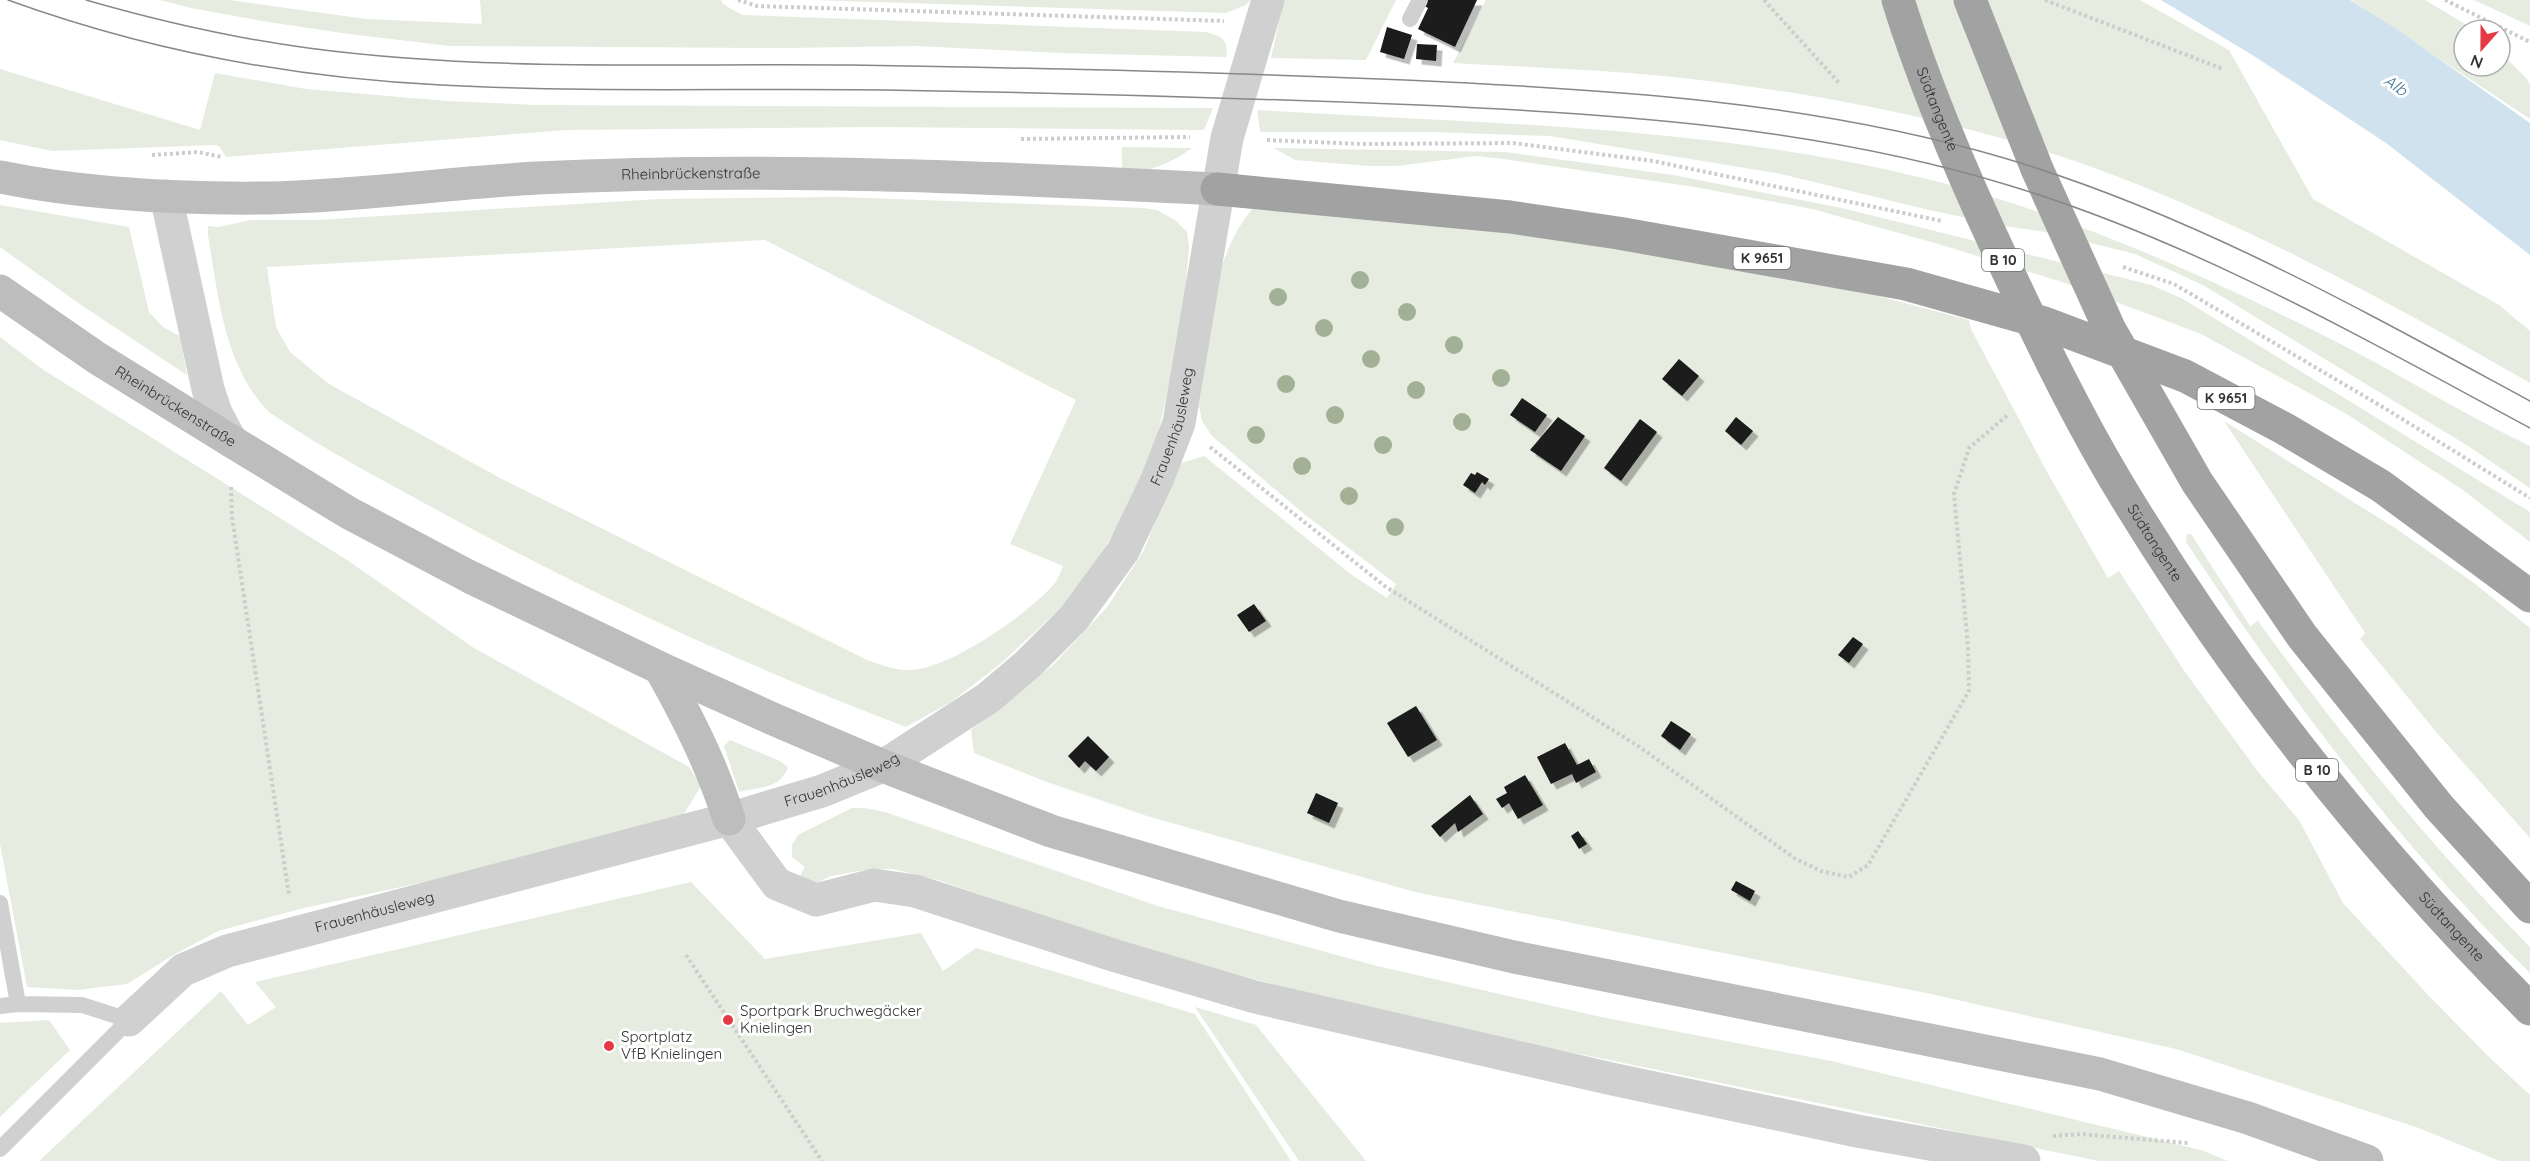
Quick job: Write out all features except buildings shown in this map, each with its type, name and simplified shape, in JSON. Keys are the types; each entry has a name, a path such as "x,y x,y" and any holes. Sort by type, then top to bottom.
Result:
{"highway":[{"name":"Südtangente","path":"1898,0 1975,201 2045,351 2132,508 2211,626 2282,725 2375,843 2467,946 2530,1009"},
{"path":"1970,0 2037,169 2110,330 2197,482 2302,636 2439,807 2530,907"},
{"name":"K 9651","path":"1217,189 1510,217 1618,233 1906,284 2044,323 2185,376 2285,429 2381,486 2530,596"}],"main road":[{"name":"Rheinbrückenstraße","path":"0,177 43,186 166,196 270,198 538,178 769,173 968,177 1217,189"},
{"name":"Rheinbrückenstraße","path":"0,291 97,358 231,441"},
{"path":"231,441 349,513 400,540 471,577 660,668 883,766 1051,831 1339,916 1514,957 2100,1074 2248,1118 2367,1161"},
{"path":"660,668 700,741 716,777 729,819"}],"street":[{"name":"Frauenhäusleweg","path":"129,1020 183,970 227,951 729,819 822,791 883,766 988,698 1028,664 1074,618 1123,551 1157,480 1179,423 1217,189 1229,132 1265,11"},
{"name":"Rheinbrückenstraße","path":"166,196 205,378 216,413 231,441"},
{"path":"729,819 777,884 816,900 874,885 915,891 1116,956 1255,997 1612,1079 1857,1131 2018,1160"}],"lane":[{"path":"1410,19 1420,0"},
{"path":"0,903 18,1004"},
{"path":"0,1006 81,1005 129,1020"},
{"name":"Frauenhäusleweg","path":"0,1149 129,1020"}],"path":[{"path":"738,0 757,6 1265,11"},
{"path":"1764,0 1840,84"},
{"path":"2044,0 2223,69"},
{"path":"2445,0 2530,42"},
{"path":"1179,423 1386,587 1638,746 1794,858 1821,871 1849,877 1868,865 1969,691 1968,647 1954,494 1968,448 2009,414"},
{"path":"231,441 232,517 295,934"},
{"path":"686,955 822,1161"},
{"path":"2018,1160 2038,1138 2080,1134 2191,1143"}],"shaded area":[{"path":"160,0 229,0 366,19 482,24 480,0 721,0 723,4 742,15 1206,32 1223,40 1227,51 1226,57 1060,53 917,46 783,48 450,46 268,22"},
{"path":"811,0 1250,0 1246,5 1226,13"},
{"path":"1284,0 1396,0 1366,60 1271,58"},
{"path":"1486,0 2140,0 2229,50 2313,199 2499,305 2530,331 2530,383 2369,293 2259,238 2146,188 2038,149 1932,120 1825,98 1718,82 1585,70 1453,63"},
{"path":"2351,0 2425,0 2455,18 2452,18 2452,67"},
{"path":"2474,0 2530,0 2530,26"},
{"path":"2512,64 2530,85 2530,119 2468,78 2512,78"},
{"path":"0,69 200,130 215,73 306,89 447,101 536,105 1213,108 1204,130 878,127 566,130 226,157 219,146 214,145 52,151 0,140"},
{"path":"1257,110 1546,126 1739,144 1834,159 1928,179 2021,206 2136,249 2249,299 2349,348 2530,446 2530,488 2468,446 2203,285 2135,254 2046,232 2003,226 1925,209 1781,174 1550,136 1431,132 1260,132"},
{"path":"1122,147 1192,148 1176,159 1159,166 1122,174"},
{"path":"1274,148 1505,152 1673,175 1842,208 2151,285 2183,299 2530,512 2530,542 2463,490 2345,413 2203,335 2062,282 1935,243 1812,209 1695,187 1476,156 1397,166 1369,166 1295,160"},
{"path":"839,197 1143,208 1157,210 1175,220 1187,232 1189,248 1183,313 1170,383 1154,449 1113,534 1088,575 1065,604 999,665 951,702 906,727 786,679 610,599 494,541 310,439 269,412 254,394 242,374 225,329 208,226 218,227 251,220 316,220 659,199","holes":["765,240 1076,400 1010,544 1063,566 1055,583 1027,610 963,652 922,668 901,670 869,661 500,478 329,384 290,352 276,327 267,267"]},
{"path":"0,205 129,227 149,312 163,327 180,336 187,375 84,307 0,247"},
{"path":"1253,208 1524,231 1844,287 1969,320 1971,329 2047,472 2108,578 2119,571 2185,672 2259,773 2299,820 2343,903 2430,997 2530,1095 2530,1161 2500,1161 2416,1127 2176,1049 1926,993 1415,892 1147,816 1047,782 974,753 971,730 1054,664 1108,606 1144,550 1178,464 1204,456 1352,575 1387,598 1396,584 1308,517 1212,436 1202,421 1199,406 1213,302 1227,252 1238,229"},
{"path":"0,337 42,369 347,560 474,648 689,767 701,786 681,819 652,833 304,908 218,931 127,984 77,990 27,987 0,844"},
{"path":"2224,421 2395,528 2474,583 2530,628 2530,838 2437,733 2360,639 2365,633"},
{"path":"2187,534 2191,534 2250,626 2258,621 2321,706 2388,789 2457,869 2530,947 2530,973 2435,873 2347,766 2264,656 2186,542"},
{"path":"730,740 780,761 788,767 785,774 768,786 739,792 724,746"},
{"path":"852,808 885,812 1158,906 1377,966 1601,1017 1831,1061 2201,1150 2228,1161 2099,1161 1454,1028 1353,1005 1135,948 938,880 893,869 865,870 831,876 815,884 799,878 805,867 792,857 792,845 798,835"},
{"name":"Sportpark Bruchwegäcker Knielingen","path":"691,882 765,959 921,933 943,971 976,948 1195,1014 1291,1161 39,1161 221,991 248,1025 276,1007 255,982"},
{"path":"1195,1007 1256,1025 1366,1161 1299,1161"},
{"path":"49,1020 70,1050 0,1117 0,1023"}],"water":[{"name":"Alb","path":"2161,0 2350,0 2398,30 2452,68 2452,78 2466,78 2530,123 2530,255 2386,143 2254,56"}],"tram line":[{"path":"8,0 113,33 221,59 331,76 386,81 552,89 951,91 1419,105 1643,119 1792,137 1939,166 2011,186 2146,235 2276,294 2530,428"},
{"path":"86,0 224,34 308,48 376,56 579,65 919,66 1336,77 1632,94 1707,101 1857,123 2004,158 2073,180 2141,206 2338,298 2530,401"}],"place":[{"name":"Sportpark Bruchwegäcker Knielingen","path":"728,1020"},
{"name":"Sportplatz VfB Knielingen","path":"609,1046"}]}
